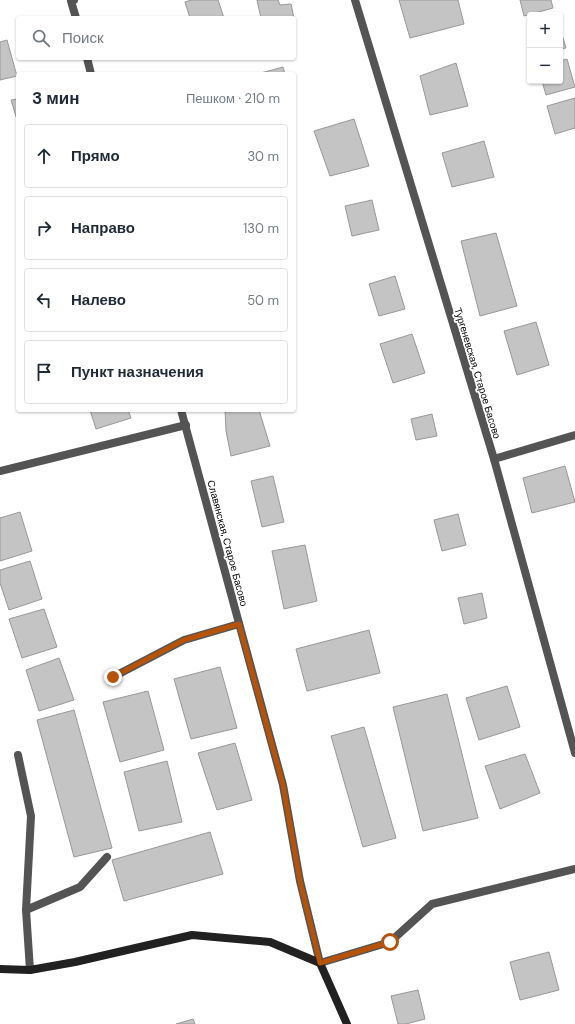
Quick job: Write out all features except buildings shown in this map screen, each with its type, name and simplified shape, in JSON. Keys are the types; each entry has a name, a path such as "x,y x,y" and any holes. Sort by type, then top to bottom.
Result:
{"street":[{"name":"Тургеневская, Старое Басово","path":"355,0 494,459 575,753"},
{"path":"73,1 76,16"},
{"path":"88,60 90,72"},
{"name":"Славянская, Старое Басово","path":"183,412 283,785 300,881 320,963"},
{"path":"0,472 186,425"},
{"path":"494,459 575,435"},
{"path":"113,677 184,640 239,624"},
{"path":"18,755 31,816 26,910 30,970"},
{"path":"26,910 80,887 107,857"},
{"path":"0,969 30,970 75,962 192,935 270,942 320,963 390,942 432,904 575,870"},
{"path":"320,963 346,1024"}],"route":[{"path":"113,677 184,640 239,624 283,785 300,881 320,963 390,942"}]}
